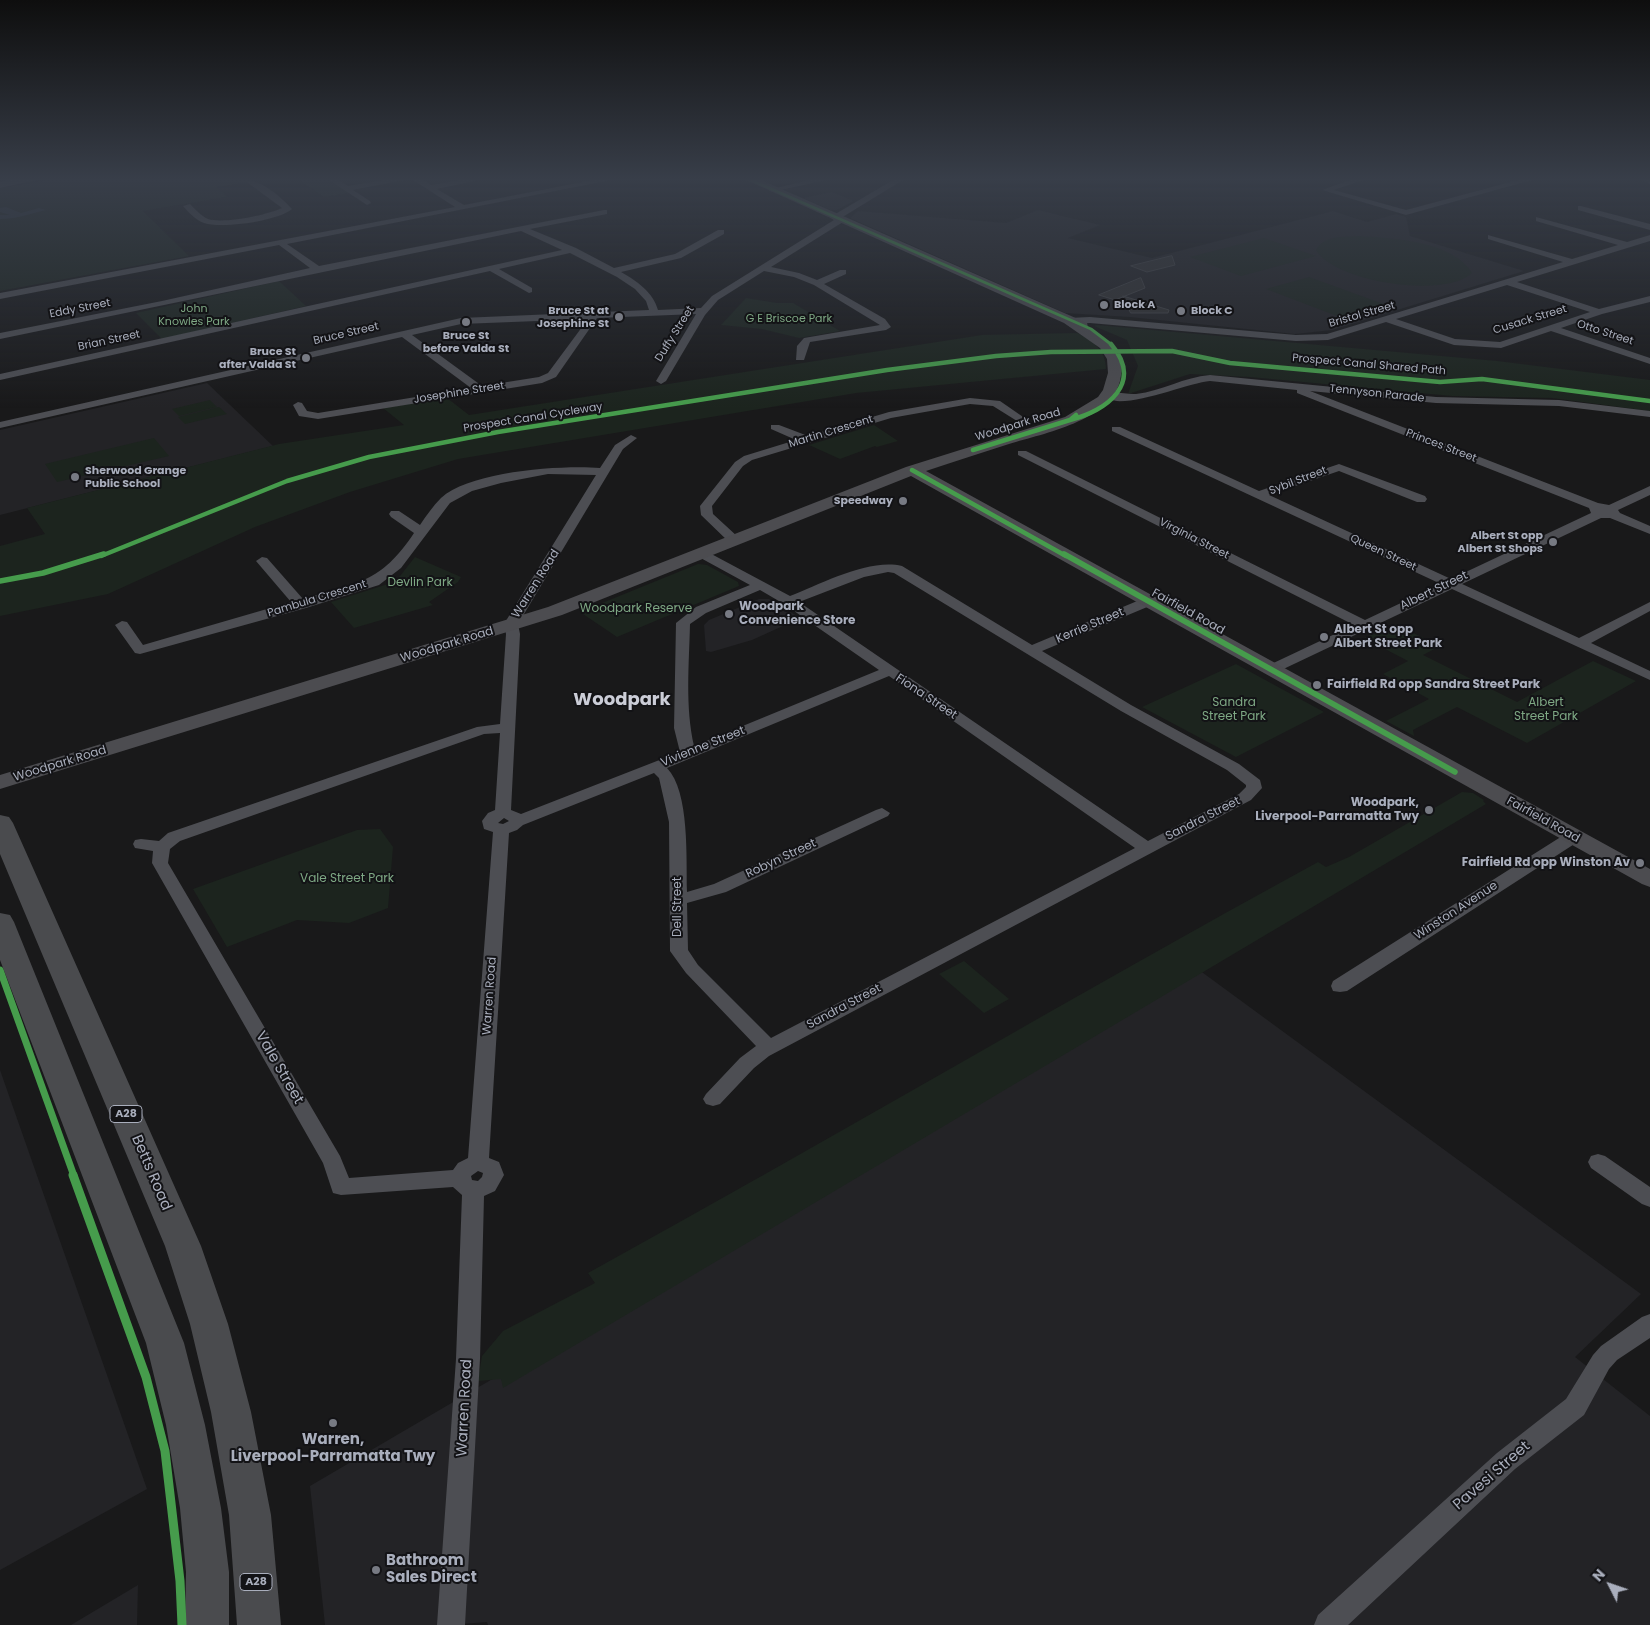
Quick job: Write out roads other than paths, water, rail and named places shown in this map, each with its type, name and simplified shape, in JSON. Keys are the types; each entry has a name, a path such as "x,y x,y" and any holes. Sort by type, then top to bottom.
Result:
{"highway":[{"name":"Betts Road","path":"0,823 183,1246 209,1324 232,1412 252,1539 259,1625"},
{"path":"0,922 165,1343 189,1437 208,1564 207,1625"}],"main road":[{"path":"921,256 1095,331 1123,363 1124,372 1112,396"},
{"name":"Woodpark Road","path":"0,782 554,611 912,470 1070,420 1112,396"},
{"name":"Fairfield Road","path":"912,470 1146,602 1650,879"}],"street":[{"path":"0,296 213,256"},
{"path":"299,256 317,269"},
{"name":"Eddy Street","path":"0,336 162,304 383,256"},
{"name":"Brian Street","path":"0,377 546,256"},
{"path":"584,256 639,286 654,308 654,313"},
{"path":"614,271 678,256"},
{"name":"Duffy Street","path":"661,381 703,311 717,297 781,256"},
{"path":"1552,256 1572,262"},
{"name":"Bristol Street","path":"1069,321 1090,320 1307,338 1344,333 1592,256"},
{"path":"491,268 529,290"},
{"path":"762,268 796,275 817,283 882,321 886,327 807,340 802,346 800,358"},
{"path":"817,283 843,272"},
{"path":"1508,282 1599,312"},
{"name":"Cusack Street","path":"1389,320 1442,339 1494,345 1599,312 1650,299"},
{"name":"Bruce Street","path":"0,424 403,333 474,319 703,311"},
{"name":"Josephine Street","path":"298,405 304,414 318,416 548,377 592,321 593,315"},
{"name":"Otto Street","path":"1551,328 1650,361"},
{"path":"403,333 479,390"},
{"name":"Tennyson Parade","path":"1112,396 1138,397 1195,379 1236,380 1436,400 1559,403 1650,414"},
{"name":"Princes Street","path":"1286,385 1650,530"},
{"name":"Martin Crescent","path":"734,540 707,515 705,510 708,501 744,460 889,415 970,401 983,400 996,403 1021,419"},
{"path":"775,427 807,440"},
{"name":"Queen Street","path":"1116,429 1650,676"},
{"name":"Warren Road","path":"451,1625 468,1358 466,1184 489,1184 494,1175 492,1168 478,1164 507,821 507,728 513,634 511,624 619,447 631,438"},
{"name":"Virginia Street","path":"1022,453 1365,624"},
{"name":"Sybil Street","path":"1260,496 1339,467 1421,499"},
{"name":"Pambula Crescent","path":"122,625 140,650 301,605 374,582 386,576 395,568 446,500 480,485 557,470 604,472"},
{"name":"Albert Street","path":"1270,670 1650,490"},
{"path":"395,514 422,532"},
{"name":"Fiona Street","path":"702,553 789,601 1146,848"},
{"path":"262,561 301,605"},
{"name":"Sandra Street","path":"713,1099 747,1063 769,1047 1245,797 1252,792 1254,783 1234,767 1126,708 903,571 889,566 874,569 789,601"},
{"path":"688,754 682,728 683,623 690,616 701,610 759,586"},
{"name":"Kerrie Street","path":"1033,650 1146,602"},
{"path":"1579,644 1650,606"},
{"name":"Vivienne Street","path":"507,821 688,754 889,671"},
{"path":"141,844 162,847 174,837 482,730 507,728"},
{"name":"Dell Street","path":"657,766 667,777 676,822 678,943 683,958 769,1047"},
{"name":"Robyn Street","path":"678,899 694,897 720,888 882,813"},
{"name":"Winston Avenue","path":"1340,986 1573,837"},
{"name":"Vale Street","path":"162,847 160,863 333,1162 342,1187 466,1184"},
{"path":"1598,1162 1650,1198"},
{"name":"Pavesi Street","path":"1328,1625 1506,1461 1575,1407 1601,1362 1609,1353 1636,1336 1650,1324"}],"place":[{"name":"Block A","path":"1104,305"},
{"name":"Block C","path":"1181,311"},
{"name":"Bruce St at Josephine St","path":"619,317"},
{"name":"Bruce St before Valda St","path":"466,322"},
{"name":"Bruce St after Valda St","path":"306,358"},
{"name":"Sherwood Grange Public School","path":"75,477"},
{"name":"Speedway","path":"903,501"},
{"name":"Albert St opp Albert St Shops","path":"1553,542"},
{"name":"Woodpark Convenience Store","path":"729,614"},
{"name":"Albert St opp Albert Street Park","path":"1324,637"},
{"name":"Fairfield Rd opp Sandra Street Park","path":"1317,685"},
{"name":"Woodpark, Liverpool-Parramatta Twy","path":"1429,810"},
{"name":"Fairfield Rd opp Winston Av","path":"1640,863"},
{"name":"Warren, Liverpool-Parramatta Twy","path":"333,1423"},
{"name":"Bathroom Sales Direct","path":"376,1570"}],"district":[{"name":"Woodpark","path":"622,700"}],"park label":[{"name":"John Knowles Park","path":"194,315"},
{"name":"G E Briscoe Park","path":"789,319"},
{"name":"Devlin Park","path":"420,583"},
{"name":"Woodpark Reserve","path":"636,609"},
{"name":"Sandra Street Park","path":"1234,710"},
{"name":"Albert Street Park","path":"1546,710"},
{"name":"Vale Street Park","path":"347,879"}]}
